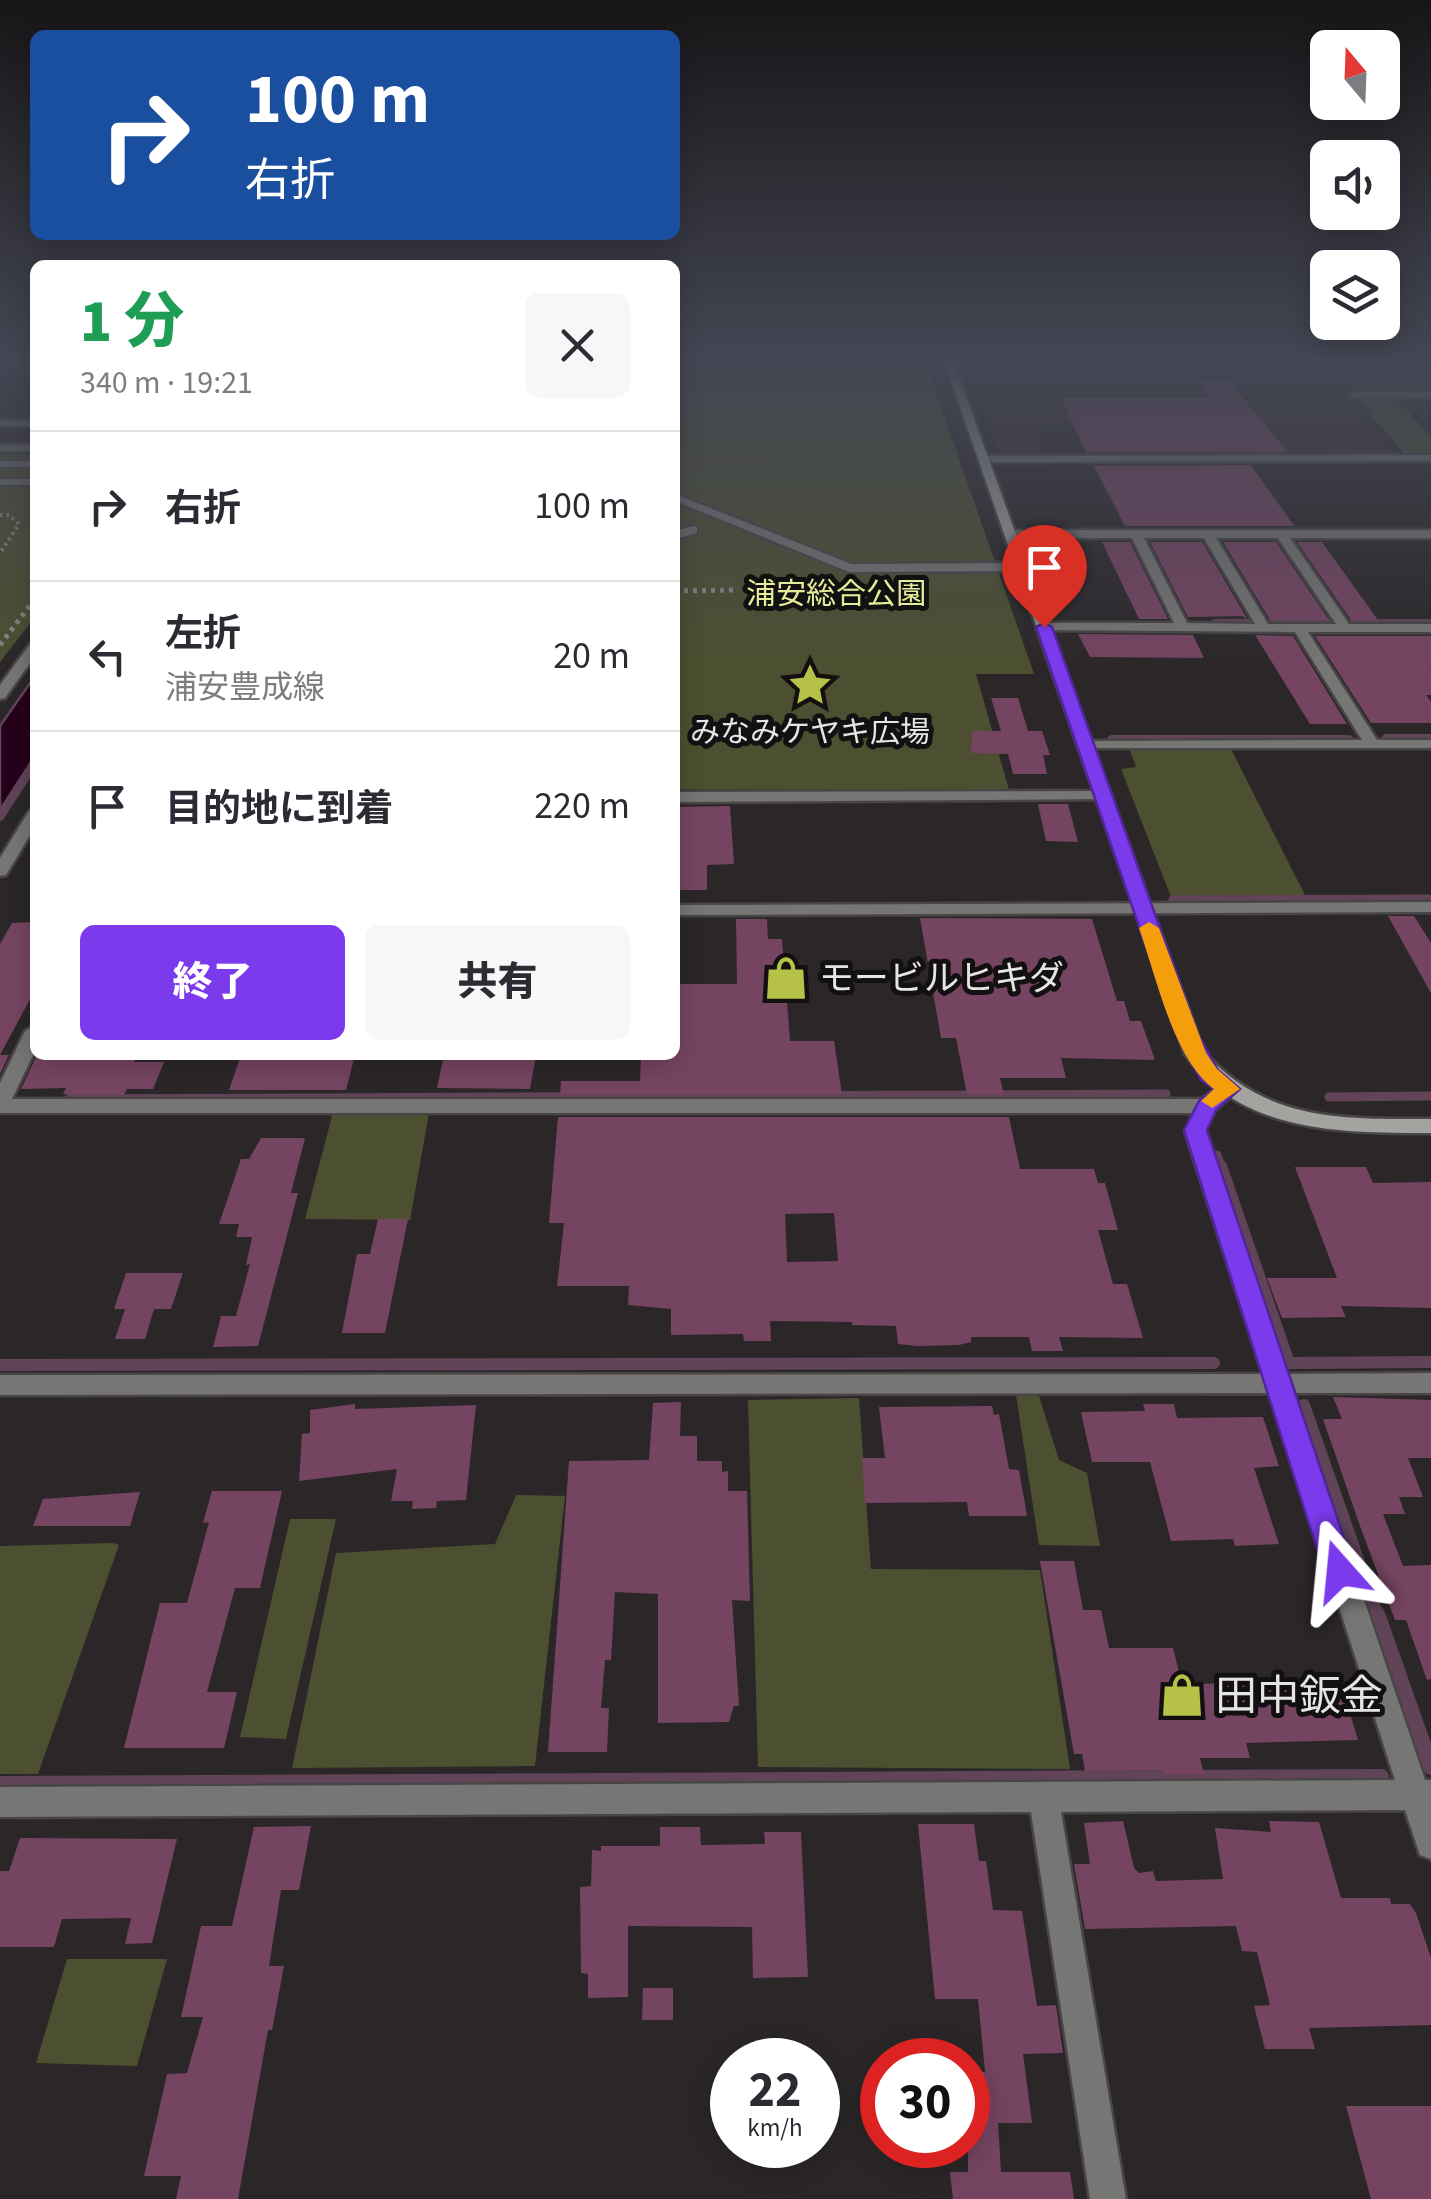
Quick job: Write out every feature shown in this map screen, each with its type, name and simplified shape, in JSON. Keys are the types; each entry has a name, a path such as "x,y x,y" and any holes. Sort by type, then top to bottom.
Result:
{"main road":[{"path":"986,464 1195,1054 1209,1074 1229,1089 1300,1120 1347,1126 1431,1126"}],"street":[{"path":"0,464 30,464"},
{"path":"0,482 30,482"},
{"path":"680,499 849,568 1024,567"},
{"path":"680,534 693,530"},
{"path":"1013,534 1431,534"},
{"path":"1136,534 1182,628"},
{"path":"1208,534 1264,628"},
{"path":"1282,534 1345,628"},
{"path":"1044,627 1431,628"},
{"path":"1299,628 1372,744"},
{"path":"0,694 30,654"},
{"path":"1087,745 1431,744"},
{"path":"680,796 1104,796"},
{"path":"0,872 30,822"},
{"path":"680,910 1431,907"},
{"path":"30,1042 0,1105 1207,1106"},
{"path":"1229,1089 1207,1106 1195,1130 1278,1384 1422,1795 1431,1844"},
{"path":"0,1385 1431,1383"},
{"path":"0,1802 1422,1795"},
{"path":"1044,1797 1108,2199"}],"path":[{"path":"0,514 19,524 0,553"},
{"path":"680,591 736,590"},
{"path":"0,645 30,606"}],"green space":[{"path":"0,464 30,464 30,623 0,662"},
{"name":"浦安総合公園","path":"680,464 961,464 1034,674 976,674 1009,790 680,789"},
{"path":"1231,749 1306,897 1171,897 1121,769 1136,767 1130,750"},
{"path":"333,1112 429,1113 410,1220 305,1219"},
{"path":"1016,1395 1039,1396 1059,1460 1087,1473 1100,1546 1039,1545"},
{"path":"859,1398 871,1569 1040,1570 1070,1769 758,1767 748,1400"},
{"path":"516,1495 565,1496 535,1766 292,1768 336,1553 495,1544"},
{"path":"290,1519 336,1519 286,1739 240,1737"},
{"path":"119,1545 38,1774 0,1774 0,1546"},
{"path":"67,1959 167,1959 137,2066 36,2063"}],"shaded area":[{"path":"30,683 30,764 0,810 0,726"}],"building":[{"path":"1251,465 1294,526 1125,526 1094,466"},
{"path":"1102,542 1130,542 1168,619 1139,619"},
{"path":"1150,542 1202,542 1248,620 1243,616 1188,617"},
{"path":"1223,542 1276,542 1329,620 1270,620"},
{"path":"1297,542 1322,542 1378,620 1351,620"},
{"path":"1078,634 1193,635 1204,658 1090,657"},
{"path":"1255,635 1293,636 1347,724 1310,724"},
{"path":"1315,636 1431,636 1431,695 1426,695 1431,702 1431,723 1371,723"},
{"path":"991,698 1018,698 1028,731 1042,731 1050,755 1043,755 1047,774 1013,774 1008,754 971,753 972,731 1001,731"},
{"path":"1038,804 1068,804 1078,842 1046,841"},
{"path":"730,806 734,864 707,865 707,890 680,890 680,807"},
{"path":"1388,916 1414,916 1431,943 1431,993"},
{"path":"920,918 1092,919 1117,1001 1124,1001 1130,1021 1141,1021 1155,1060 1061,1058 1066,1078 1000,1078 1004,1095 967,1095 956,1038 941,1038"},
{"path":"736,919 767,919 768,939 782,939 790,1041 834,1041 842,1095 560,1095 561,1081 640,1081 641,1060 680,1060 680,984 737,984"},
{"path":"30,922 30,999 0,1055 0,944 12,923"},
{"path":"0,1055 9,1055 0,1074"},
{"path":"35,1060 164,1062 153,1089 127,1089 124,1095 63,1094 66,1088 21,1089"},
{"path":"239,1060 354,1060 346,1090 229,1090"},
{"path":"443,1060 535,1060 530,1089 437,1088"},
{"path":"558,1117 1009,1117 1020,1169 1094,1169 1098,1183 1105,1183 1118,1230 1098,1230 1113,1284 1127,1284 1143,1338 1059,1337 1063,1351 1032,1351 1029,1337 971,1337 971,1342 959,1345 917,1346 898,1344 896,1326 770,1321 771,1341 744,1341 743,1334 671,1335 671,1309 628,1305 629,1286 557,1286 564,1223 549,1223","holes":["834,1213 838,1261 787,1262 785,1214"]},
{"path":"261,1138 305,1138 291,1193 298,1193 258,1346 213,1347 221,1316 236,1316 250,1264 246,1265 252,1237 236,1237 239,1224 219,1224 241,1159 249,1159"},
{"path":"1295,1167 1366,1167 1373,1183 1431,1182 1431,1308 1341,1306 1346,1317 1282,1318 1267,1278 1337,1278"},
{"path":"378,1219 408,1219 385,1333 342,1333 357,1254 370,1254"},
{"path":"126,1273 183,1273 171,1309 154,1309 145,1339 115,1339 125,1309 114,1309"},
{"path":"1333,1397 1431,1400 1431,1458 1408,1458 1423,1497 1399,1497 1405,1514 1383,1514 1403,1566 1431,1565 1431,1679 1427,1680 1406,1620 1395,1620 1360,1526 1323,1419 1342,1419"},
{"path":"681,1402 680,1436 697,1436 697,1461 722,1461 722,1472 728,1471 728,1491 747,1491 750,1601 732,1600 739,1706 734,1706 729,1722 658,1723 658,1594 615,1592 611,1660 605,1660 601,1708 609,1708 607,1752 548,1752 569,1461 649,1460 653,1403"},
{"path":"355,1404 355,1409 476,1405 466,1500 437,1501 436,1508 412,1509 413,1501 391,1501 397,1469 299,1481 302,1434 310,1433 310,1410"},
{"path":"1143,1404 1174,1404 1177,1418 1263,1417 1279,1466 1254,1468 1279,1544 1235,1546 1233,1539 1171,1541 1150,1462 1092,1462 1081,1412 1145,1411"},
{"path":"992,1406 994,1415 999,1414 1009,1469 1019,1470 1027,1516 969,1516 967,1502 865,1503 862,1458 885,1458 879,1407"},
{"path":"212,1491 282,1491 260,1588 235,1588 207,1692 237,1692 224,1748 124,1748 160,1603 187,1603 209,1522 203,1523"},
{"path":"140,1492 130,1526 33,1526 43,1499"},
{"path":"1040,1561 1074,1561 1083,1610 1101,1610 1109,1648 1173,1648 1182,1684 1342,1687 1358,1740 1246,1743 1250,1758 1200,1758 1204,1774 1085,1771 1082,1754 1074,1754"},
{"path":"1123,1821 1134,1868 1139,1873 1153,1871 1156,1881 1223,1879 1215,1828 1271,1832 1269,1821 1319,1822 1341,1898 1390,1898 1391,1904 1410,1904 1416,1913 1431,1958 1431,2025 1309,2028 1315,2049 1265,2049 1254,2006 1270,2005 1257,1952 1242,1951 1236,1926 1085,1929 1074,1864 1090,1864 1084,1823"},
{"path":"918,1824 974,1824 979,1861 986,1861 993,1910 1022,1911 1037,2006 1056,2005 1063,2053 1023,2054 1032,2123 998,2123 1001,2172 1070,2172 1074,2199 953,2199 950,2172 990,2168 990,2038 982,2038 978,1999 935,1999"},
{"path":"311,1826 299,1890 281,1890 269,1966 284,1966 272,2030 268,2030 238,2199 176,2199 181,2176 144,2176 167,2074 187,2073 203,2017 181,2017 201,1926 232,1926 254,1827"},
{"path":"660,1827 700,1827 701,1845 765,1844 764,1832 801,1832 808,1977 753,1978 752,1927 628,1926 628,1997 588,1998 588,1974 581,1973 580,1887 591,1886 592,1850 601,1851 601,1846 660,1846"},
{"path":"20,1838 177,1839 152,1943 125,1944 131,1918 62,1919 54,1947 0,1947 0,1871 9,1871"},
{"path":"643,1988 673,1988 673,2020 642,2020"},
{"path":"1346,2106 1431,2106 1431,2199 1371,2199"}],"waterway":[{"path":"1215,623 1249,623"},
{"path":"1272,623 1332,623"},
{"path":"1353,623 1431,623"},
{"path":"1386,738 1431,738"},
{"path":"1112,739 1349,739"},
{"path":"0,817 30,771"},
{"path":"1173,900 1431,899"},
{"path":"69,1099 1166,1094"},
{"path":"1329,1097 1431,1096"},
{"path":"1217,1155 1222,1169"},
{"path":"1221,1166 1289,1363 1431,1362"},
{"path":"0,1365 1214,1363"},
{"path":"1304,1405 1378,1616"},
{"path":"1377,1614 1431,1767"},
{"path":"0,1784 1381,1777"}],"slow traffic":[{"path":"1149,928 1195,1054 1209,1074 1229,1089 1212,1101"}],"place":[{"name":"みなみケヤキ広場","path":"810,685"},
{"name":"モービルヒキダ","path":"786,978"},
{"name":"田中鈑金","path":"1182,1695"}],"route":[{"path":"1044,627 1195,1054 1209,1074 1229,1089 1207,1106 1195,1130 1340,1571"}]}
